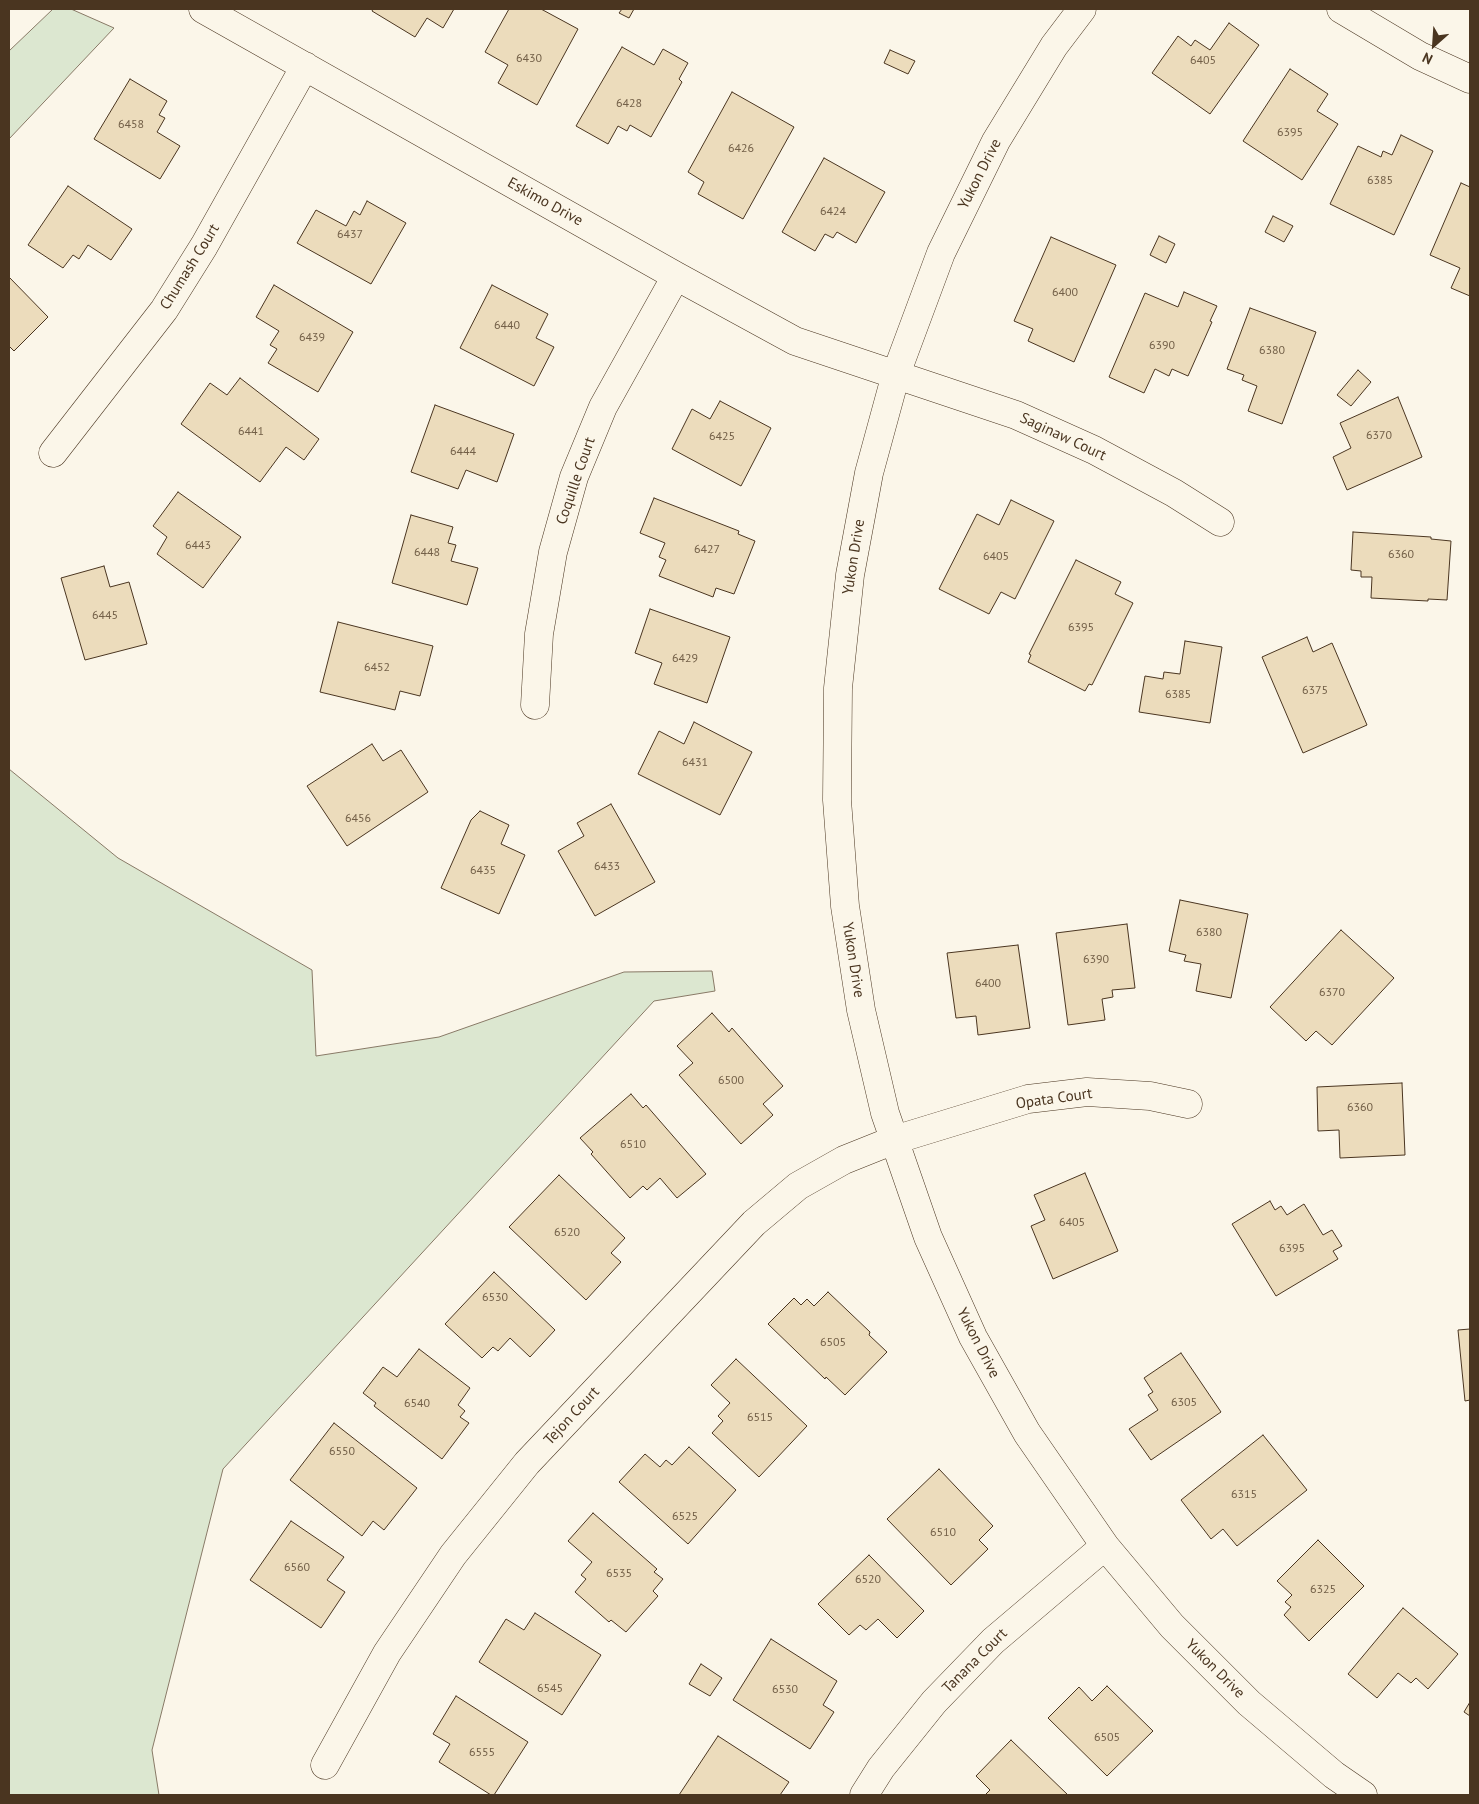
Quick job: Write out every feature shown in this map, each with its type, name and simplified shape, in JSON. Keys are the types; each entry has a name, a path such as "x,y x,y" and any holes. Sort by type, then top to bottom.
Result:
{"street":[{"name":"Eskimo Drive","path":"203,9 676,276 795,341 896,374"},
{"name":"Yukon Drive","path":"1082,9 1054,46 996,141 941,253 896,374 869,473 850,575 838,688 837,800 845,906 861,1010 885,1113 928,1237 973,1337 1026,1433 1105,1546 1172,1626 1249,1704 1334,1775 1363,1795"},
{"path":"1341,9 1420,56 1470,80"},
{"name":"Chumash Court","path":"54,454 164,310 204,246 305,66"},
{"name":"Coquille Court","path":"535,705 539,634 552,552 574,477 603,407 676,276"},
{"name":"Saginaw Court","path":"896,374 1016,415 1094,450 1174,493 1220,522"},
{"name":"Opata Court","path":"894,1140 1028,1099 1087,1092 1150,1096 1188,1104"},
{"name":"Tejon Court","path":"325,1765 387,1653 453,1555 527,1463 754,1223 798,1186 844,1160 894,1140"},
{"name":"Tanana Court","path":"864,1795 881,1768 934,1702 993,1640 1105,1546"}],"green space":[{"path":"53,9 71,9 114,28 9,139 9,51"},
{"path":"9,769 118,858 312,970 316,1056 439,1037 624,972 712,971 715,991 654,1001 223,1469 152,1750 159,1795 9,1795"}],"building":[{"path":"373,9 454,9 443,28 427,18 415,37 372,11"},
{"path":"509,9 541,9 578,29 537,105 498,83 508,65 485,52"},
{"path":"622,9 634,9 629,18 619,13"},
{"path":"1229,23 1259,45 1210,114 1152,73 1178,36 1191,46 1195,40 1210,50"},
{"path":"622,47 654,65 663,49 688,63 679,79 682,82 651,137 630,125 627,131 618,126 608,144 576,126"},
{"path":"890,50 915,61 908,74 884,63"},
{"path":"1290,69 1328,94 1317,111 1338,124 1302,180 1243,141"},
{"path":"130,79 167,101 159,115 165,118 157,132 180,146 160,179 94,139"},
{"path":"732,92 794,127 743,219 698,194 704,182 688,172"},
{"path":"1401,135 1433,151 1394,235 1330,204 1358,146 1381,157 1383,151 1392,155"},
{"path":"824,158 885,192 856,243 837,232 833,238 825,234 815,251 782,232"},
{"path":"1461,183 1470,187 1470,296 1451,288 1460,268 1430,255"},
{"path":"68,186 132,229 111,260 88,245 79,259 73,255 63,268 28,245"},
{"path":"367,201 406,223 371,284 297,243 316,210 346,226 354,211 360,215"},
{"path":"1273,216 1293,226 1284,242 1265,232"},
{"path":"1159,236 1175,244 1166,263 1150,255"},
{"path":"1051,237 1116,265 1074,362 1028,341 1033,329 1014,321"},
{"path":"9,277 48,317 14,351 9,346"},
{"path":"274,285 353,332 318,392 268,363 277,349 270,345 279,331 256,317"},
{"path":"492,285 548,314 536,338 554,347 534,386 460,348"},
{"path":"1184,292 1217,306 1210,321 1212,322 1188,376 1172,369 1169,376 1155,369 1144,393 1109,377 1145,293 1178,307"},
{"path":"1250,308 1316,332 1282,424 1248,411 1257,386 1242,380 1244,375 1227,369"},
{"path":"1358,370 1371,382 1351,406 1337,395"},
{"path":"240,378 319,439 304,460 286,447 260,482 181,424 210,383 227,395"},
{"path":"1398,397 1422,457 1347,490 1333,457 1351,448 1340,423"},
{"path":"720,401 771,428 741,486 672,449 692,409 710,419"},
{"path":"435,405 514,434 497,482 466,470 458,489 411,472"},
{"path":"178,492 241,537 203,588 157,554 167,537 153,526"},
{"path":"654,498 739,531 738,534 755,541 734,594 716,588 713,597 659,576 666,560 659,557 665,543 640,533"},
{"path":"1011,500 1054,521 1015,599 1001,592 989,614 939,589 977,514 999,525"},
{"path":"411,515 453,527 448,543 456,545 451,561 478,568 467,605 392,583"},
{"path":"1353,532 1431,537 1431,539 1451,541 1447,600 1371,598 1372,577 1361,577 1361,571 1351,570"},
{"path":"1076,560 1121,582 1115,594 1133,603 1092,685 1089,684 1085,691 1028,662 1031,655 1029,654"},
{"path":"104,566 110,587 129,582 147,644 85,660 61,578"},
{"path":"650,609 730,637 707,703 654,684 662,663 635,653"},
{"path":"338,622 433,646 420,696 400,691 395,710 320,692"},
{"path":"1307,637 1313,652 1332,643 1367,725 1303,753 1262,657"},
{"path":"1185,641 1222,647 1210,723 1139,712 1145,676 1163,679 1164,672 1180,674"},
{"path":"694,722 752,752 720,815 638,774 659,731 684,744"},
{"path":"372,744 383,761 401,750 428,792 347,846 307,786"},
{"path":"611,804 655,882 595,916 558,851 584,836 577,823"},
{"path":"480,811 509,825 501,844 525,855 499,914 441,888 471,820"},
{"path":"1180,900 1248,914 1231,998 1196,991 1201,964 1184,961 1186,955 1169,951"},
{"path":"1127,924 1135,988 1112,990 1113,997 1102,999 1105,1020 1068,1025 1056,933"},
{"path":"1341,930 1394,978 1332,1045 1316,1031 1306,1041 1270,1007"},
{"path":"1018,945 1030,1028 978,1035 976,1016 956,1018 947,953"},
{"path":"712,1013 729,1032 732,1028 783,1086 763,1104 773,1115 741,1144 679,1075 693,1063 677,1046"},
{"path":"1402,1083 1405,1155 1340,1158 1339,1130 1318,1131 1317,1087"},
{"path":"631,1094 643,1108 646,1105 706,1174 677,1198 660,1178 647,1190 643,1186 630,1198 591,1154 593,1152 580,1138"},
{"path":"1085,1173 1118,1251 1053,1279 1031,1226 1045,1220 1034,1195"},
{"path":"559,1175 625,1238 611,1253 621,1262 586,1300 509,1227"},
{"path":"1270,1201 1275,1210 1281,1206 1287,1215 1304,1204 1323,1235 1332,1230 1342,1246 1333,1251 1338,1259 1276,1296 1232,1224"},
{"path":"494,1272 555,1330 530,1357 510,1338 498,1351 493,1347 482,1358 445,1324"},
{"path":"828,1292 870,1332 869,1335 887,1352 845,1395 826,1377 825,1379 768,1324 794,1298 801,1305 807,1299 814,1306"},
{"path":"1470,1329 1470,1400 1465,1401 1458,1330"},
{"path":"419,1349 470,1388 458,1405 465,1411 460,1417 469,1423 442,1459 374,1406 376,1403 363,1393 383,1367 397,1377"},
{"path":"1181,1353 1221,1412 1151,1460 1129,1429 1158,1410 1148,1395 1153,1392 1144,1378"},
{"path":"736,1359 807,1426 759,1477 712,1433 723,1421 718,1416 730,1403 711,1385"},
{"path":"334,1423 417,1488 384,1530 373,1521 362,1536 290,1480"},
{"path":"1263,1435 1307,1490 1237,1546 1223,1529 1211,1539 1181,1500"},
{"path":"689,1447 736,1490 688,1544 619,1482 645,1454 660,1467 666,1460 672,1465"},
{"path":"939,1469 993,1526 979,1540 988,1549 951,1585 887,1519"},
{"path":"593,1513 657,1569 654,1572 663,1579 653,1591 658,1596 626,1632 611,1620 609,1622 575,1592 586,1579 581,1575 592,1562 568,1541"},
{"path":"291,1521 344,1557 327,1580 345,1592 321,1628 250,1580"},
{"path":"1318,1540 1364,1586 1309,1641 1284,1615 1291,1607 1285,1602 1292,1595 1277,1581"},
{"path":"869,1555 924,1611 897,1638 878,1619 866,1630 860,1625 849,1635 818,1604"},
{"path":"1403,1608 1458,1654 1428,1689 1416,1678 1411,1683 1398,1673 1377,1698 1348,1674"},
{"path":"535,1613 601,1655 562,1715 479,1662 506,1619 524,1630"},
{"path":"771,1639 837,1681 823,1705 834,1712 810,1749 733,1700"},
{"path":"701,1664 722,1678 710,1696 689,1684"},
{"path":"1107,1686 1153,1731 1107,1776 1048,1718 1079,1687 1092,1701"},
{"path":"456,1696 528,1742 494,1795 491,1795 439,1762 450,1744 433,1734"},
{"path":"1470,1702 1470,1716 1464,1712"},
{"path":"718,1736 789,1782 780,1795 679,1795"},
{"path":"1011,1740 1068,1795 985,1795 990,1790 976,1776"}]}
